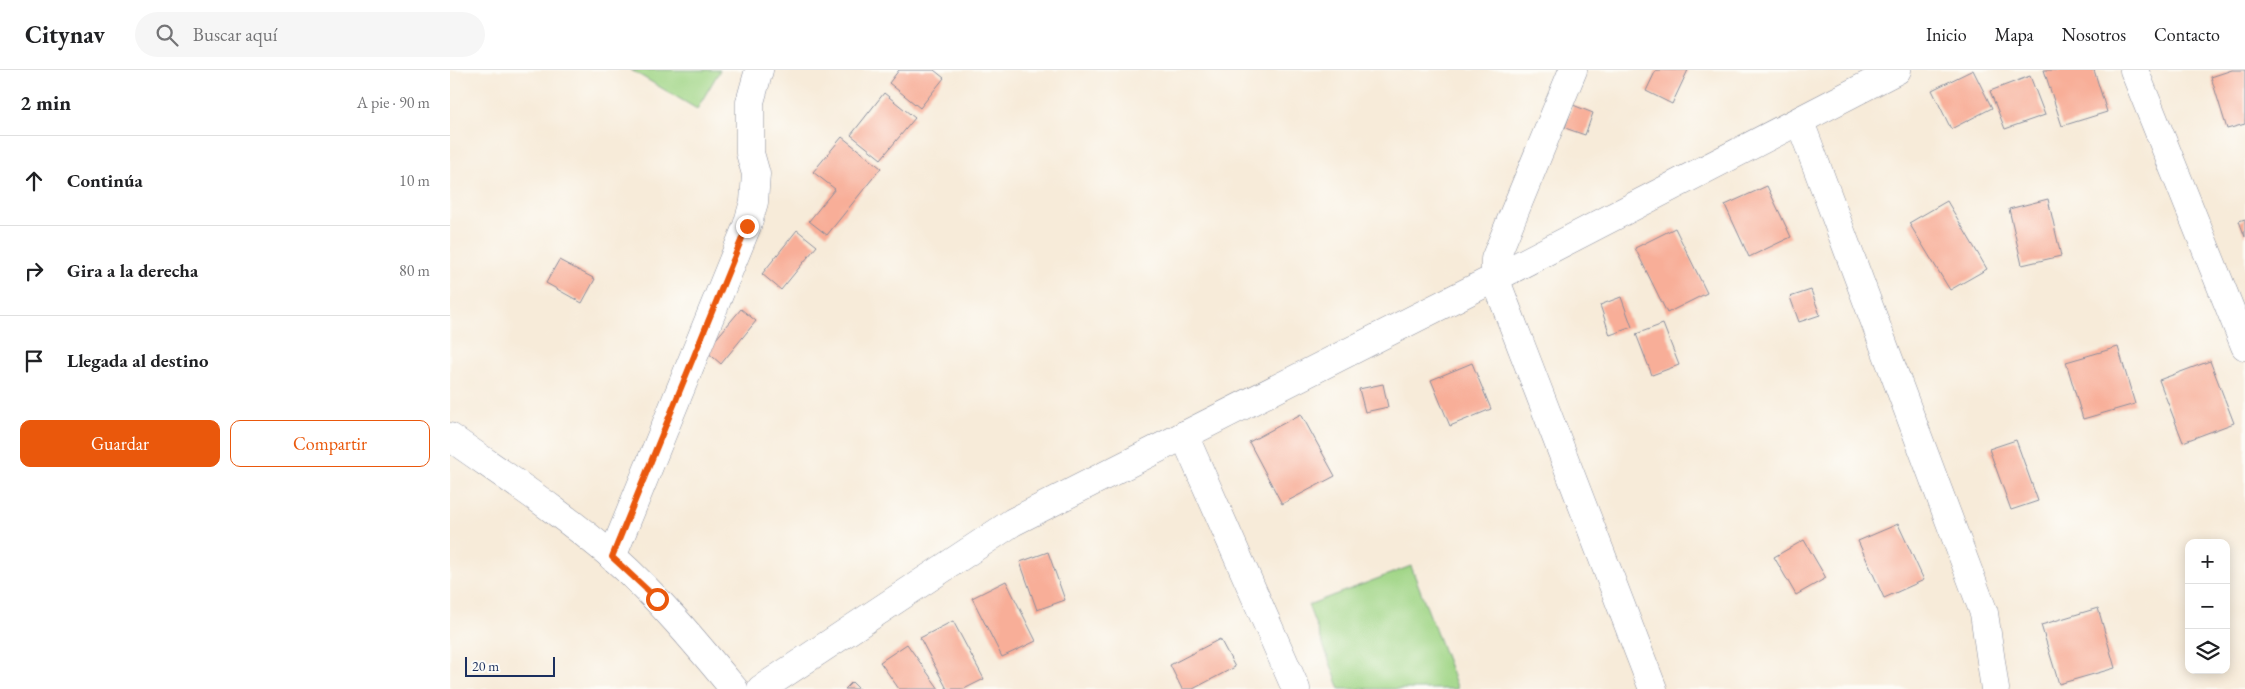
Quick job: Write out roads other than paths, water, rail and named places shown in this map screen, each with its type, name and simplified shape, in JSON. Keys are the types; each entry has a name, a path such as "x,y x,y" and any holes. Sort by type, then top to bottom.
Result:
{"street":[{"path":"612,557 747,226 754,202 756,174 750,153 750,102 759,70"},
{"path":"1573,70 1495,259 1495,278 1653,689"},
{"path":"762,689 1013,522 1495,278 1800,122 1897,70"},
{"path":"2134,70 2245,346"},
{"path":"1800,122 1984,613 1995,689"},
{"path":"1184,435 1296,689"},
{"path":"450,437 568,522 612,557 657,599 734,689"}]}
